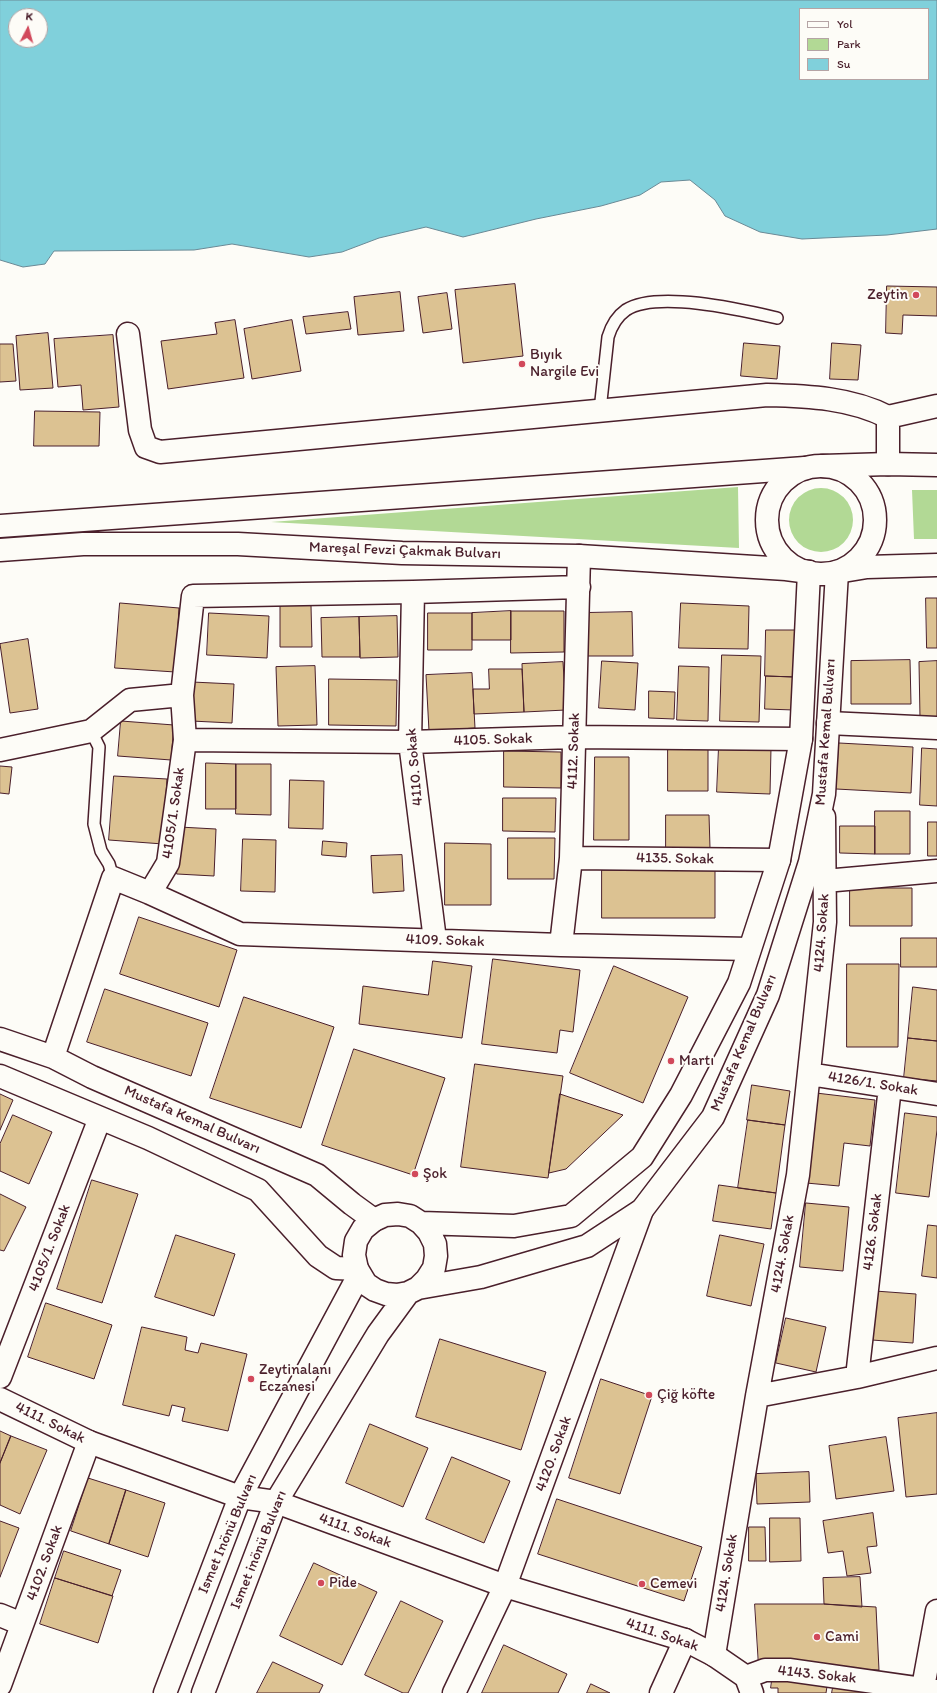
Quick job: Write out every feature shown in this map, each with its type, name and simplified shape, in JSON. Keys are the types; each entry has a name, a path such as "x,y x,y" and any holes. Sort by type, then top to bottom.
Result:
{"main road":[{"path":"128,334 140,430 146,447 160,452 767,395 804,396 840,401 871,408 888,417 937,406"},
{"path":"888,417 888,464"},
{"path":"0,526 814,467 888,464 937,465"},
{"path":"837,572 852,564 864,553 873,538 876,522 874,505 866,490 855,477 840,469 814,467 791,475 779,486 771,499 768,514 768,530 773,545 782,558 795,567 809,572 823,574 837,572 867,567 937,566"},
{"name":"Mareşal Fevzi Çakmak Bulvarı","path":"0,550 83,544 238,544 402,553 579,556 786,569 809,572"},
{"name":"4112. Sokak","path":"561,945 571,858 579,556"},
{"name":"Mustafa Kemal Bulvarı","path":"421,1223 514,1226 571,1216 642,1157 681,1096 739,983 779,860 801,739 809,572"},
{"name":"Mustafa Kemal Bulvarı","path":"413,1291 481,1277 587,1246 642,1210 713,1117 768,995 810,862 824,794 837,572"},
{"path":"413,592 579,587"},
{"name":"4105/1. Sokak","path":"150,893 168,863 185,740 182,695 193,596 413,592"},
{"name":"4110. Sokak","path":"413,592 410,742 435,940"},
{"path":"0,750 91,731 130,700 182,695"},
{"path":"828,724 937,728"},
{"name":"4105. Sokak","path":"185,740 410,742 574,738 801,739"},
{"name":"4124. Sokak","path":"714,1655 757,1396 798,1175 825,922 824,794"},
{"name":"4135. Sokak","path":"571,858 779,860"},
{"path":"825,881 937,872"},
{"path":"52,1057 99,924 113,878 150,893"},
{"name":"4109. Sokak","path":"150,893 240,934 561,945 749,949"},
{"name":"Mustafa Kemal Bulvarı","path":"0,1039 52,1057 92,1077 317,1175 374,1220"},
{"name":"4126/1. Sokak","path":"809,1074 937,1094"},
{"path":"0,1076 148,1138 258,1190 318,1256 336,1268 358,1272"},
{"name":"4126. Sokak","path":"857,1377 890,1087"},
{"name":"4105/1. Sokak","path":"0,1377 100,1118"},
{"name":"4120. Sokak","path":"454,1693 505,1586 642,1210"},
{"path":"398,1214 410,1216 421,1223 430,1232 435,1244 436,1256 434,1268 427,1279 413,1291 397,1295 386,1294 375,1290 366,1284 358,1272 354,1256 356,1241 363,1229 374,1220 385,1215 398,1214"},
{"name":"Ismet Inönü Bulvarı","path":"165,1693 240,1497 358,1272"},
{"name":"Ismet inönü Bulvarı","path":"202,1693 276,1502 378,1334 413,1291"},
{"path":"757,1396 857,1377 937,1358"},
{"name":"4111. Sokak","path":"0,1399 89,1442 240,1497 276,1502 505,1586 685,1640 714,1655"},
{"name":"4102. Sokak","path":"0,1685 89,1442"},
{"path":"927,1690 937,1610"},
{"path":"0,1615 22,1624"},
{"path":"661,1693 685,1640"},
{"path":"714,1655 749,1685"},
{"name":"4143. Sokak","path":"749,1685 765,1670 789,1670 927,1690"}],"lane":[{"path":"600,410 608,338 611,327 626,310 638,305 652,303 706,304 741,309 777,318"},
{"path":"91,731 99,747 94,824 99,844 109,864 113,878"}],"green space":[{"path":"738,487 739,548 271,522"},
{"path":"821,488 839,494 847,502 853,520 847,538 839,546 821,552 803,546 795,538 789,520 795,502 803,494"},
{"path":"912,490 937,490 937,539 914,539"}],"water":[{"path":"0,0 937,0 937,229 887,235 802,239 760,232 725,216 715,200 690,180 661,182 640,195 601,206 536,219 463,237 426,227 379,238 342,252 309,257 232,244 194,250 54,251 45,264 23,267 0,260"}],"building":[{"path":"515,284 523,356 463,363 455,290"},
{"path":"887,286 937,287 937,316 903,315 902,334 886,333"},
{"path":"400,292 404,331 358,335 354,297"},
{"path":"447,293 452,329 423,333 418,297"},
{"path":"348,312 351,329 306,334 303,317"},
{"path":"235,320 244,378 168,389 161,341 217,334 215,323"},
{"path":"292,320 301,371 252,379 244,329"},
{"path":"48,333 53,388 20,390 16,336"},
{"path":"113,335 119,407 83,410 81,385 58,387 54,339"},
{"path":"744,343 780,346 777,379 741,376"},
{"path":"832,343 861,345 858,380 830,379"},
{"path":"0,344 13,344 16,381 0,382"},
{"path":"35,411 100,412 99,446 34,446"},
{"path":"926,598 937,598 937,648 927,648"},
{"path":"120,603 179,608 175,672 115,668"},
{"path":"681,603 749,606 748,649 679,648"},
{"path":"311,605 312,647 280,647 280,606"},
{"path":"511,611 511,640 472,640 472,613"},
{"path":"511,611 564,611 564,652 511,653"},
{"path":"632,612 633,656 585,656 584,613"},
{"path":"209,613 269,616 267,658 207,655"},
{"path":"428,613 472,613 472,650 428,650"},
{"path":"397,616 398,657 360,658 359,617"},
{"path":"359,617 360,657 322,657 321,618"},
{"path":"766,630 796,630 795,677 765,676"},
{"path":"28,639 38,709 10,713 0,644"},
{"path":"722,655 761,656 759,722 720,721"},
{"path":"910,660 911,704 851,704 851,661"},
{"path":"602,661 638,663 635,710 599,708"},
{"path":"937,661 937,717 920,718 919,662"},
{"path":"563,662 566,710 524,712 522,664"},
{"path":"315,666 317,725 278,726 276,667"},
{"path":"679,666 709,667 708,721 677,720"},
{"path":"489,669 522,669 524,712 474,714 473,689 489,689"},
{"path":"472,673 475,728 429,731 426,675"},
{"path":"766,676 795,677 794,710 765,709"},
{"path":"329,679 397,680 396,726 329,725"},
{"path":"192,682 234,684 232,723 191,721"},
{"path":"649,691 675,692 674,719 649,718"},
{"path":"121,721 174,725 171,760 118,756"},
{"path":"839,743 913,747 911,793 836,789"},
{"path":"719,746 771,748 770,794 717,792"},
{"path":"668,748 708,748 708,791 668,791"},
{"path":"922,748 937,749 937,806 920,805"},
{"path":"504,751 561,752 561,788 504,787"},
{"path":"595,757 629,757 629,840 594,840"},
{"path":"206,763 236,764 236,809 206,809"},
{"path":"236,764 271,764 271,815 236,814"},
{"path":"0,766 12,767 9,794 0,793"},
{"path":"114,776 167,779 163,844 109,840"},
{"path":"290,780 324,781 323,829 289,828"},
{"path":"503,798 556,798 555,832 503,831"},
{"path":"875,811 910,811 910,854 875,854"},
{"path":"666,815 709,815 710,848 666,848"},
{"path":"928,822 937,822 937,856 928,856"},
{"path":"840,826 875,826 875,854 840,853"},
{"path":"179,827 216,829 214,876 177,874"},
{"path":"508,838 555,838 554,879 508,879"},
{"path":"243,839 276,840 275,892 241,891"},
{"path":"323,841 347,843 346,857 322,855"},
{"path":"445,843 491,844 491,905 445,905"},
{"path":"402,855 404,891 373,893 371,856"},
{"path":"602,870 715,870 715,918 602,918"},
{"path":"850,888 912,888 912,926 850,926"},
{"path":"139,917 237,950 219,1007 120,974"},
{"path":"901,938 937,938 937,967 901,967"},
{"path":"493,959 580,970 573,1032 560,1030 557,1053 482,1044"},
{"path":"433,961 472,966 462,1038 359,1024 363,986 428,995"},
{"path":"847,964 899,964 898,1047 847,1047"},
{"path":"614,966 688,997 643,1103 570,1073"},
{"path":"913,987 937,990 937,1041 908,1038"},
{"path":"105,989 208,1023 191,1076 87,1042"},
{"path":"244,997 334,1027 301,1128 210,1098"},
{"path":"908,1038 937,1041 937,1081 904,1078"},
{"path":"354,1049 445,1078 413,1175 322,1145"},
{"path":"475,1064 563,1076 548,1178 461,1167"},
{"path":"752,1085 790,1091 785,1125 747,1120"},
{"path":"816,1093 875,1100 870,1146 844,1143 839,1186 806,1183"},
{"path":"0,1094 13,1100 0,1130"},
{"path":"560,1094 623,1115 566,1169 549,1173"},
{"path":"905,1113 937,1117 937,1130 929,1197 896,1193"},
{"path":"13,1115 52,1132 29,1184 0,1171 0,1144"},
{"path":"748,1120 785,1125 776,1193 738,1188"},
{"path":"92,1180 138,1194 102,1303 57,1289"},
{"path":"719,1185 776,1193 771,1229 713,1221"},
{"path":"0,1194 26,1207 4,1251 0,1250"},
{"path":"806,1203 849,1207 843,1271 800,1267"},
{"path":"928,1225 937,1226 937,1278 922,1276"},
{"path":"176,1235 235,1254 214,1316 155,1297"},
{"path":"720,1235 764,1244 751,1306 707,1296"},
{"path":"875,1291 916,1294 913,1343 872,1340"},
{"path":"46,1303 112,1325 94,1379 28,1357"},
{"path":"786,1318 826,1327 816,1372 776,1363"},
{"path":"142,1327 187,1337 185,1350 198,1353 201,1343 247,1354 228,1431 182,1421 185,1408 172,1405 169,1416 123,1405"},
{"path":"440,1339 546,1372 521,1450 416,1417"},
{"path":"601,1379 652,1396 620,1494 569,1478"},
{"path":"937,1413 937,1494 906,1497 898,1418"},
{"path":"370,1424 428,1448 403,1507 346,1483"},
{"path":"0,1431 11,1436 0,1463"},
{"path":"11,1436 47,1450 20,1514 0,1505 0,1463"},
{"path":"886,1437 894,1491 836,1499 829,1446"},
{"path":"452,1457 510,1481 484,1543 426,1519"},
{"path":"809,1472 810,1502 757,1504 756,1474"},
{"path":"88,1478 126,1490 109,1544 71,1531"},
{"path":"126,1490 165,1503 148,1557 109,1544"},
{"path":"557,1499 702,1547 684,1601 538,1554"},
{"path":"873,1513 877,1546 867,1547 871,1573 847,1576 843,1551 828,1553 823,1521"},
{"path":"770,1518 800,1518 801,1561 770,1562"},
{"path":"0,1521 19,1528 0,1577"},
{"path":"749,1527 765,1527 766,1561 749,1561"},
{"path":"64,1551 121,1570 112,1596 55,1578"},
{"path":"314,1563 377,1592 342,1665 280,1636"},
{"path":"860,1577 862,1607 824,1604 823,1578"},
{"path":"55,1578 113,1596 98,1643 40,1624"},
{"path":"401,1601 443,1621 408,1693 403,1693 365,1675"},
{"name":"Cami","path":"755,1604 824,1604 876,1607 879,1670 759,1667"},
{"path":"504,1645 567,1674 558,1693 482,1693"},
{"path":"273,1662 323,1685 319,1693 257,1693"},
{"path":"773,1673 828,1680 826,1693 778,1693 778,1688 771,1688"},
{"path":"834,1682 865,1686 864,1693 832,1693"},
{"path":"591,1684 610,1693 587,1693"}],"place":[{"name":"Zeytin","path":"916,295"},
{"name":"Bıyık Nargile Evi","path":"522,364"},
{"name":"Martı","path":"671,1061"},
{"name":"Şok","path":"415,1174"},
{"name":"Zeytinalanı Eczanesi","path":"251,1379"},
{"name":"Çiğ köfte","path":"649,1395"},
{"name":"Pide","path":"321,1583"},
{"name":"Cemevi","path":"642,1584"},
{"name":"Cami","path":"817,1637"}]}
